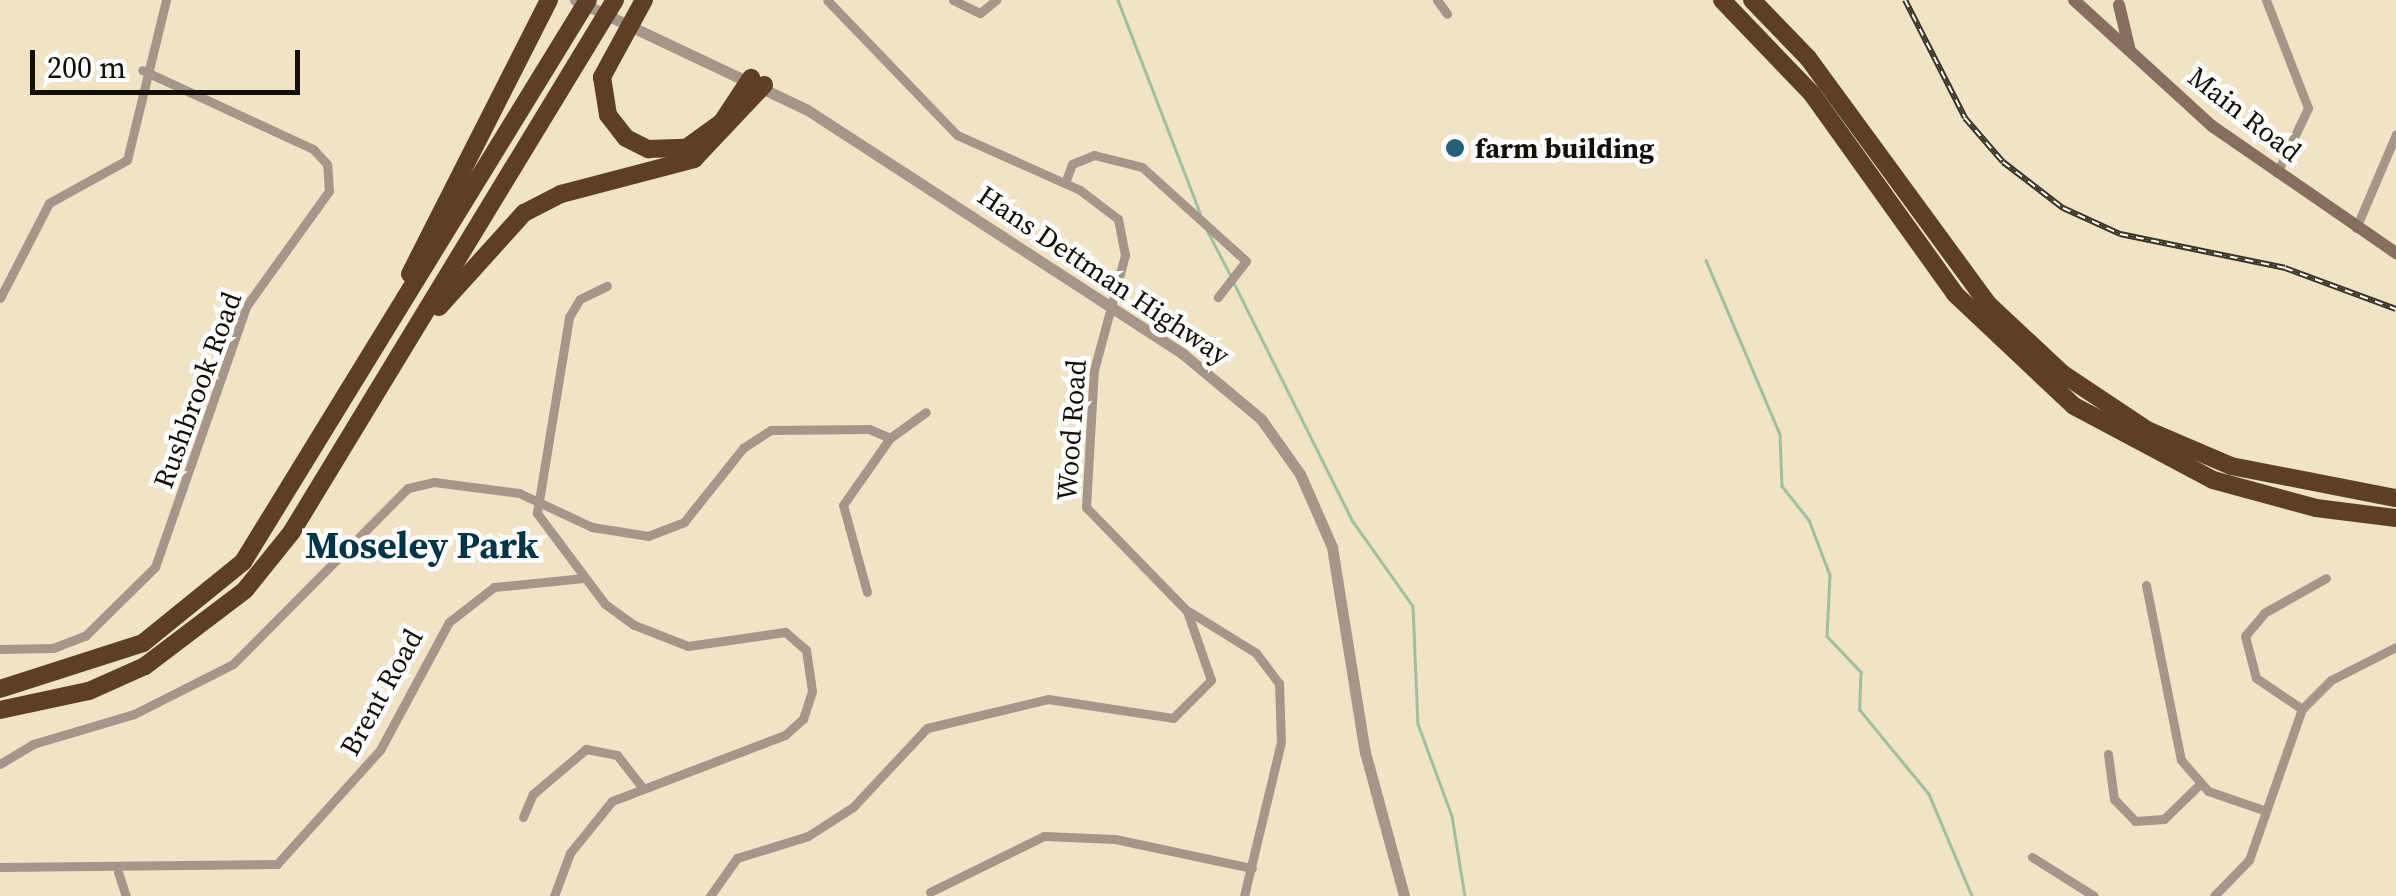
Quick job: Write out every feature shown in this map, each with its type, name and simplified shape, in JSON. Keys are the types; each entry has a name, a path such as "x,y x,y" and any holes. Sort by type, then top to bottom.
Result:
{"highway":[{"path":"350,396 549,0"},
{"path":"0,689 117,657 198,605 262,538 588,0"},
{"path":"0,710 89,691 181,644 272,558 615,0"},
{"path":"644,0 602,77 608,115 626,138 648,149 686,148 722,122 758,82"},
{"path":"1722,0 1803,83 1955,294 2074,406 2212,480 2394,519"},
{"path":"1752,0 1808,58 2016,333 2147,430 2277,481 2396,498"},
{"path":"340,451 506,226 561,194 694,159 758,82"},
{"path":"2277,481 2396,488"}],"main road":[{"name":"Main Road","path":"2074,0 2277,172 2396,253"},
{"path":"2118,3 2130,51"}],"street":[{"path":"0,298 49,203 127,160 142,70 166,0"},
{"name":"Hans Dettman Highway","path":"575,0 644,27 758,82 1110,306 1232,391 1310,492 1336,565 1365,752 1404,896"},
{"name":"Wood Road","path":"710,896 737,858 808,836 853,807 908,745 941,723 1048,699 1136,719 1184,714 1205,695 1212,666 1188,611 1088,515 1093,381 1124,230 1101,201 970,144 873,56 826,0"},
{"path":"953,0 980,13 996,0"},
{"path":"1437,0 1448,14"},
{"path":"2266,0 2308,108 2277,172"},
{"path":"2109,32 2118,3"},
{"name":"Rushbrook Road","path":"0,649 71,643 110,618 162,557 247,305 310,226 330,182 313,149 142,70"},
{"path":"2356,228 2396,134"},
{"path":"1065,183 1067,169 1086,157 1134,162 1246,262 1218,297"},
{"path":"554,896 584,832 640,786 797,728 811,702 811,662 794,638 774,630 667,642 613,610 584,578 533,497 570,316 580,298 607,286"},
{"path":"867,592 843,505 890,438 926,412"},
{"path":"0,764 32,744 134,714 233,664 408,488 434,482 533,497 592,527 648,536 684,522 756,438 783,426 854,430 890,438"},
{"name":"Brent Road","path":"0,867 118,872 277,864 380,750 449,622 494,587 584,578"},
{"path":"2302,709 2256,678 2245,636 2264,613 2326,578"},
{"path":"2146,585 2177,746 2199,784 2266,811"},
{"path":"1188,611 1256,653 1279,683 1281,742 1244,896"},
{"path":"2214,896 2242,873 2302,709 2331,680 2396,646"},
{"path":"523,817 533,794 586,749 617,754 640,786"},
{"path":"2108,754 2114,799 2135,821 2164,819 2199,784"},
{"path":"930,892 1044,836 1115,839 1252,868"},
{"path":"2032,857 2094,896"},
{"path":"118,872 126,896"}],"waterway":[{"path":"1118,0 1200,213"},
{"path":"1207,230 1231,276"},
{"path":"1706,260 1780,434 1782,486 1809,520 1830,575 1827,636 1861,672 1860,710 1929,794 1972,896"},
{"path":"1234,283 1352,520 1413,606 1418,724 1452,816 1465,896"}],"railway":[{"path":"1905,0 1965,118 2003,162 2063,208 2120,234 2285,268 2396,309"}],"place":[{"name":"farm building","path":"1455,148"}],"district":[{"name":"Moseley Park","path":"422,546"}]}
